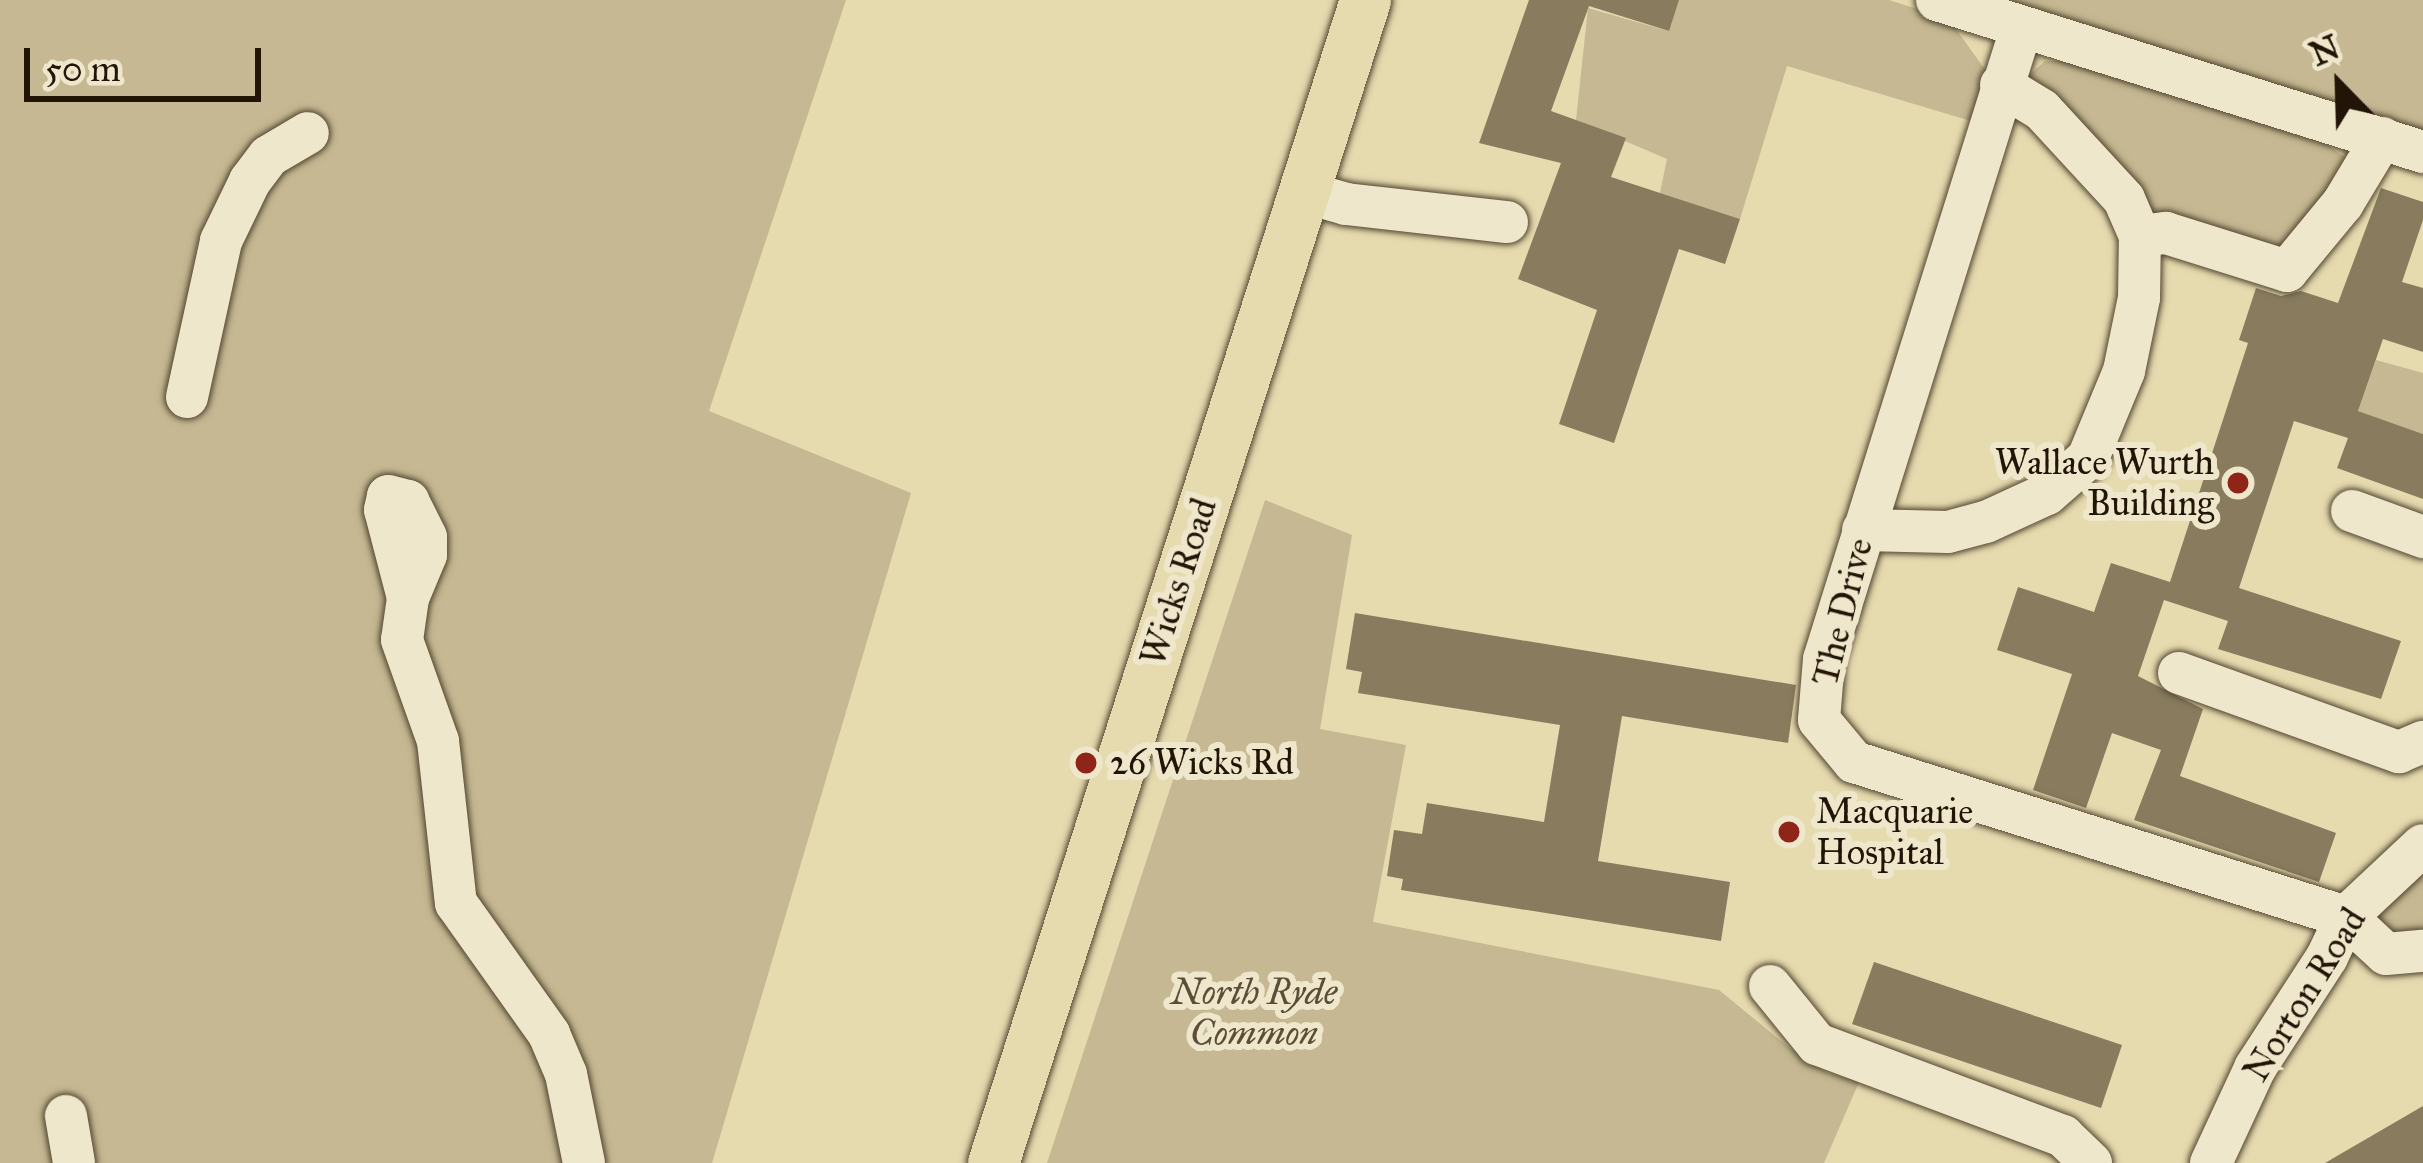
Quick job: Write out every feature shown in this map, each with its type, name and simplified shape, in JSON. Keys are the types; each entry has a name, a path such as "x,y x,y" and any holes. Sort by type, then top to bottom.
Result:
{"main road":[{"name":"Wicks Road","path":"993,1163 1366,0"}],"lane":[{"path":"1937,0 2423,152"},
{"name":"The Drive","path":"2021,29 1824,659 1819,720 1854,763 2346,917"},
{"path":"1863,530 1948,532 1986,522 2047,494 2088,458 2124,371 2139,298 2140,236 2124,199 2042,110 2001,85"},
{"path":"187,397 221,241 250,181 269,156 308,133"},
{"path":"2140,236 2166,233 2288,271 2343,203 2382,138"},
{"path":"1304,192 1358,206 1507,222"},
{"path":"2352,512 2423,536"},
{"path":"408,598 402,640 438,741 456,903 548,1034 566,1073 584,1163"},
{"path":"2179,673 2399,752 2423,742"},
{"name":"Norton Road","path":"2211,1163 2255,1068 2327,957 2346,917 2423,845"},
{"path":"2346,917 2386,954 2423,951"},
{"path":"1770,986 1817,1044 2063,1136 2091,1163"},
{"path":"66,1116 74,1163"}],"green space":[{"path":"0,0 846,0 709,411 911,493 712,1163 0,1163"},
{"path":"1679,0 1889,0 1949,19 1988,74 1971,121 1787,66 1740,219 1660,193 1667,159 1576,120 1588,8 1668,31"},
{"path":"2003,0 2423,0 2423,139"},
{"path":"2045,61 2085,61 2319,139 2346,158 2335,192 2275,253 2173,226 2143,206 2025,79"},
{"path":"2376,360 2423,373 2423,434 2358,411"},
{"name":"North Ryde Common","path":"1265,500 1352,535 1320,729 1406,745 1373,922 1719,990 1791,1049 1828,1073 1859,1082 1824,1163 1047,1163"},
{"path":"2423,864 2423,936 2400,944 2378,922 2378,908"}],"building":[{"path":"1529,0 1679,0 1669,31 1589,6 1551,111 1626,138 1611,177 1740,219 1725,264 1679,249 1614,443 1559,424 1597,310 1518,279 1561,163 1479,143"},
{"name":"Wallace Wurth Building","path":"2381,188 2423,202 2423,220 2402,282 2423,288 2423,352 2383,339 2358,411 2423,434 2423,499 2337,468 2348,438 2294,421 2239,588 2401,641 2381,699 2218,649 2228,621 2164,600 2138,676 2203,709 2180,776 2336,833 2319,882 2134,820 2161,750 2112,733 2086,808 2033,790 2072,674 1997,650 2018,587 2094,612 2111,563 2170,582 2248,343 2239,340 2256,288 2281,296 2301,291 2338,303"},
{"path":"1355,613 1796,685 1788,743 1622,716 1598,861 1730,882 1721,941 1401,890 1403,879 1387,876 1394,830 1422,834 1427,803 1544,822 1560,725 1358,693 1362,672 1346,669"},
{"path":"1874,962 2122,1045 2101,1108 1852,1024"},
{"path":"2423,1106 2423,1163 2325,1163"}],"place":[{"name":"Wallace Wurth Building","path":"2238,483"},
{"name":"26 Wicks Rd","path":"1086,763"},
{"name":"Macquarie Hospital","path":"1789,832"}]}
